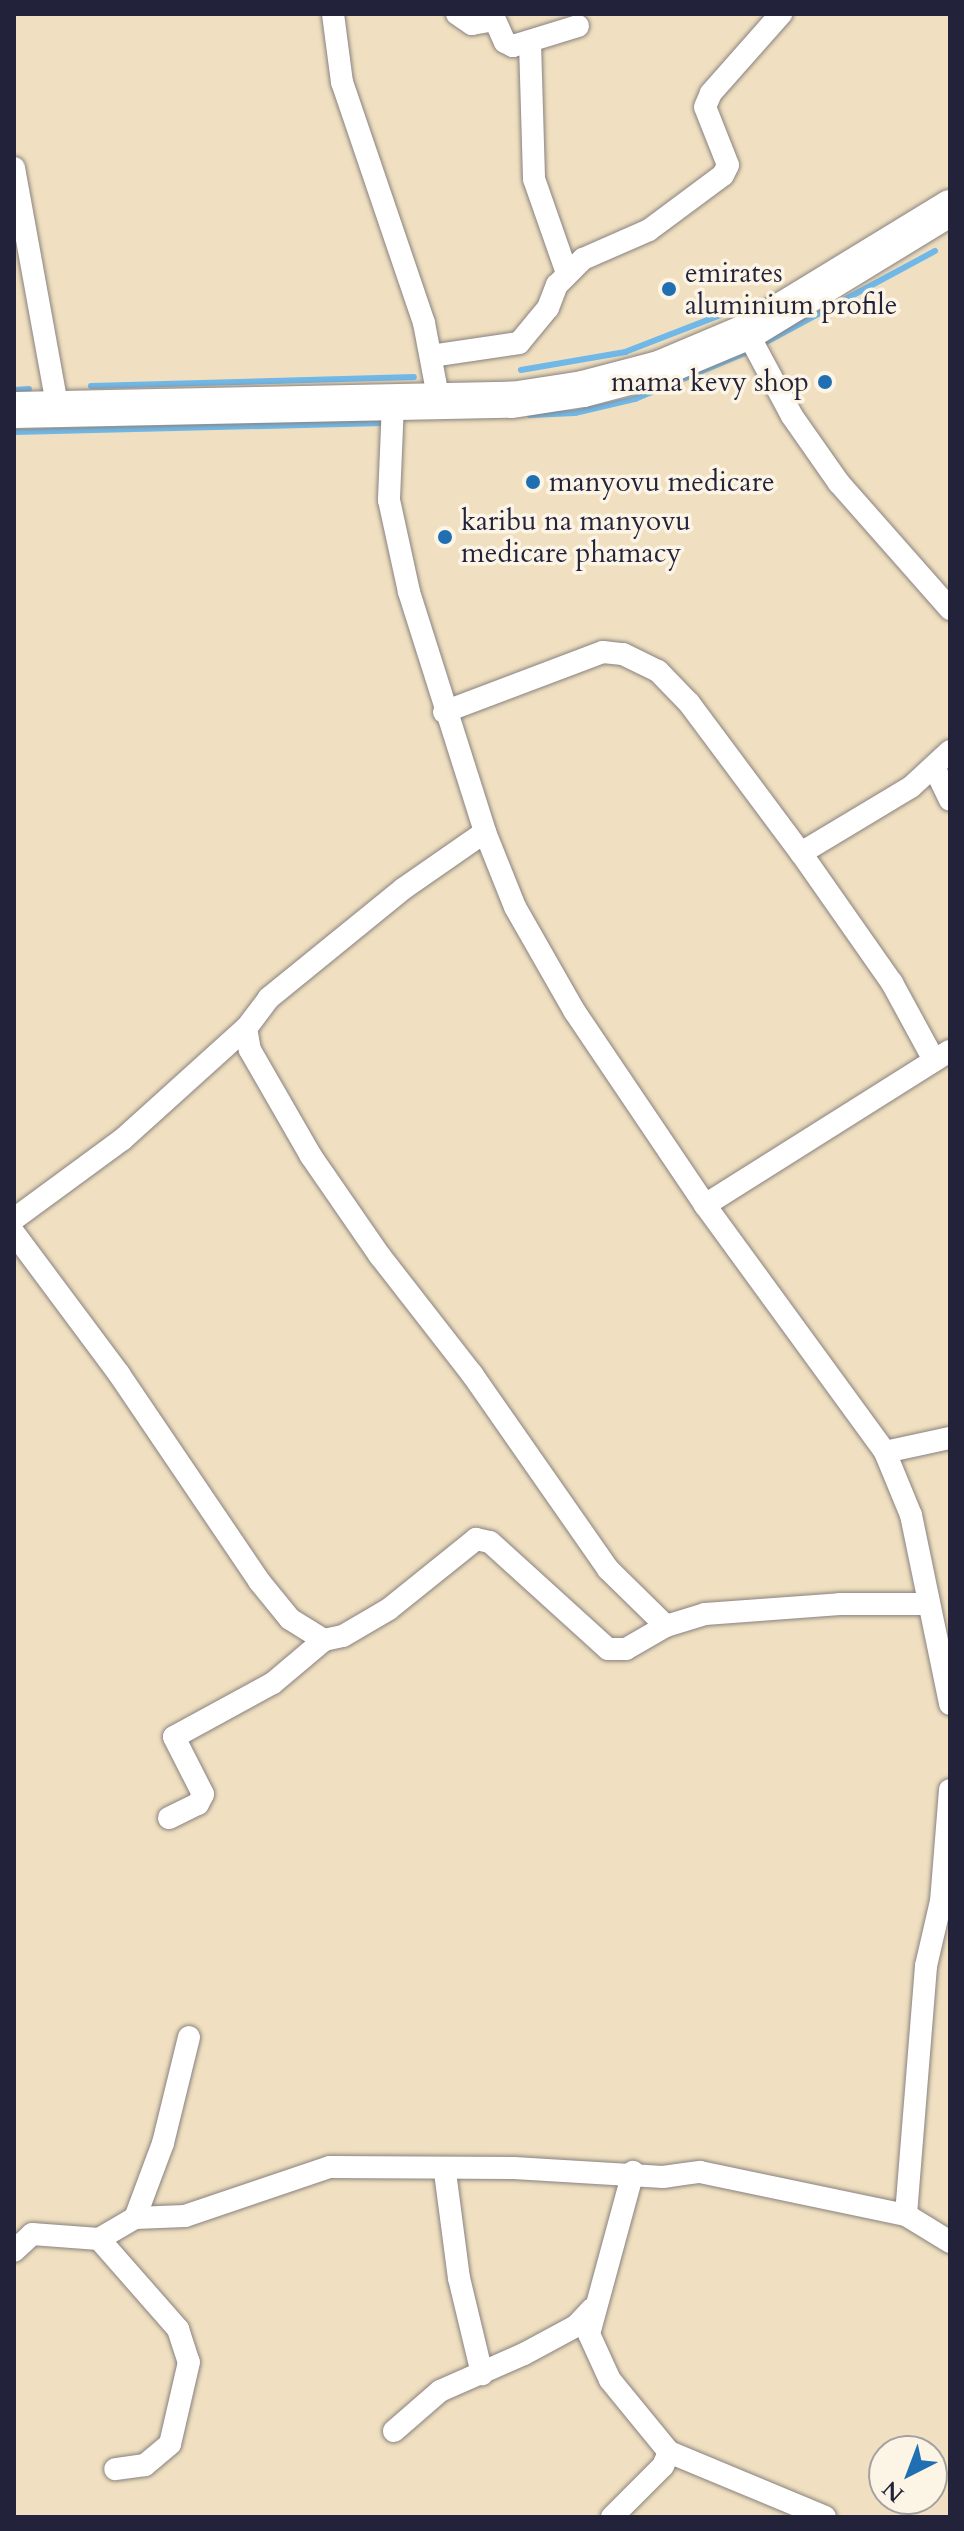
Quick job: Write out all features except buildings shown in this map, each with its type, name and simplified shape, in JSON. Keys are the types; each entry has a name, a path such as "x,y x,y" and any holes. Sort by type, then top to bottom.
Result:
{"main road":[{"path":"14,410 512,400 583,389 659,369 747,332 950,208"}],"street":[{"path":"318,14 424,323 439,402"},
{"path":"333,14 342,82"},
{"path":"457,14 472,24 495,20 505,42 513,46 578,26"},
{"path":"431,356 519,343 567,273 583,259 649,230 723,175 728,165 705,107 711,93 781,14"},
{"path":"530,43 534,179 567,273"},
{"path":"14,168 58,410"},
{"path":"747,332 792,416 839,483 950,609"},
{"path":"393,403 389,500 444,712 485,832 515,907 575,1012 705,1205 885,1452 911,1515 950,1704"},
{"path":"444,712 603,652 640,660 689,703 801,853 942,1055 705,1205"},
{"path":"801,853 935,769 950,751"},
{"path":"935,769 950,800"},
{"path":"14,1219 123,1139 246,1028 269,998 347,934 485,832"},
{"path":"246,1028 250,1050 311,1156 380,1256 472,1374 608,1569 666,1626"},
{"path":"14,1233 119,1374 259,1581 290,1619 324,1640"},
{"path":"885,1452 950,1438"},
{"path":"169,1818 198,1804 203,1794 174,1737 273,1683 324,1640 343,1636 389,1609 476,1539 490,1542 608,1649 626,1649 666,1626 705,1614 840,1604 929,1604"},
{"path":"906,2215 926,1966 941,1901 950,1790"},
{"path":"926,1966 950,1960"},
{"path":"135,2218 163,2143 189,2037"},
{"path":"16,2245 45,2232 99,2239 135,2218 185,2216 330,2167 445,2172 633,2172 740,2178 827,2202 906,2215 950,2242"},
{"path":"445,2172 459,2278 482,2374"},
{"path":"633,2172 592,2309 589,2334 610,2380 669,2452 825,2517"},
{"path":"99,2239 178,2329 189,2362 170,2444 145,2465 115,2469"},
{"path":"394,2431 440,2391 482,2374 576,2326 592,2309"},
{"path":"612,2517 663,2466 669,2452"}],"waterway":[{"path":"766,342 935,251"},
{"path":"521,370 625,352 754,302"},
{"path":"530,415 575,413 635,399 752,350"},
{"path":"91,386 414,377"},
{"path":"14,390 29,389"},
{"path":"14,432 383,423"}],"place":[{"name":"emirates aluminium profile","path":"669,289"},
{"name":"mama kevy shop","path":"825,382"},
{"name":"manyovu medicare","path":"533,482"},
{"name":"karibu na manyovu medicare phamacy","path":"445,537"}]}
